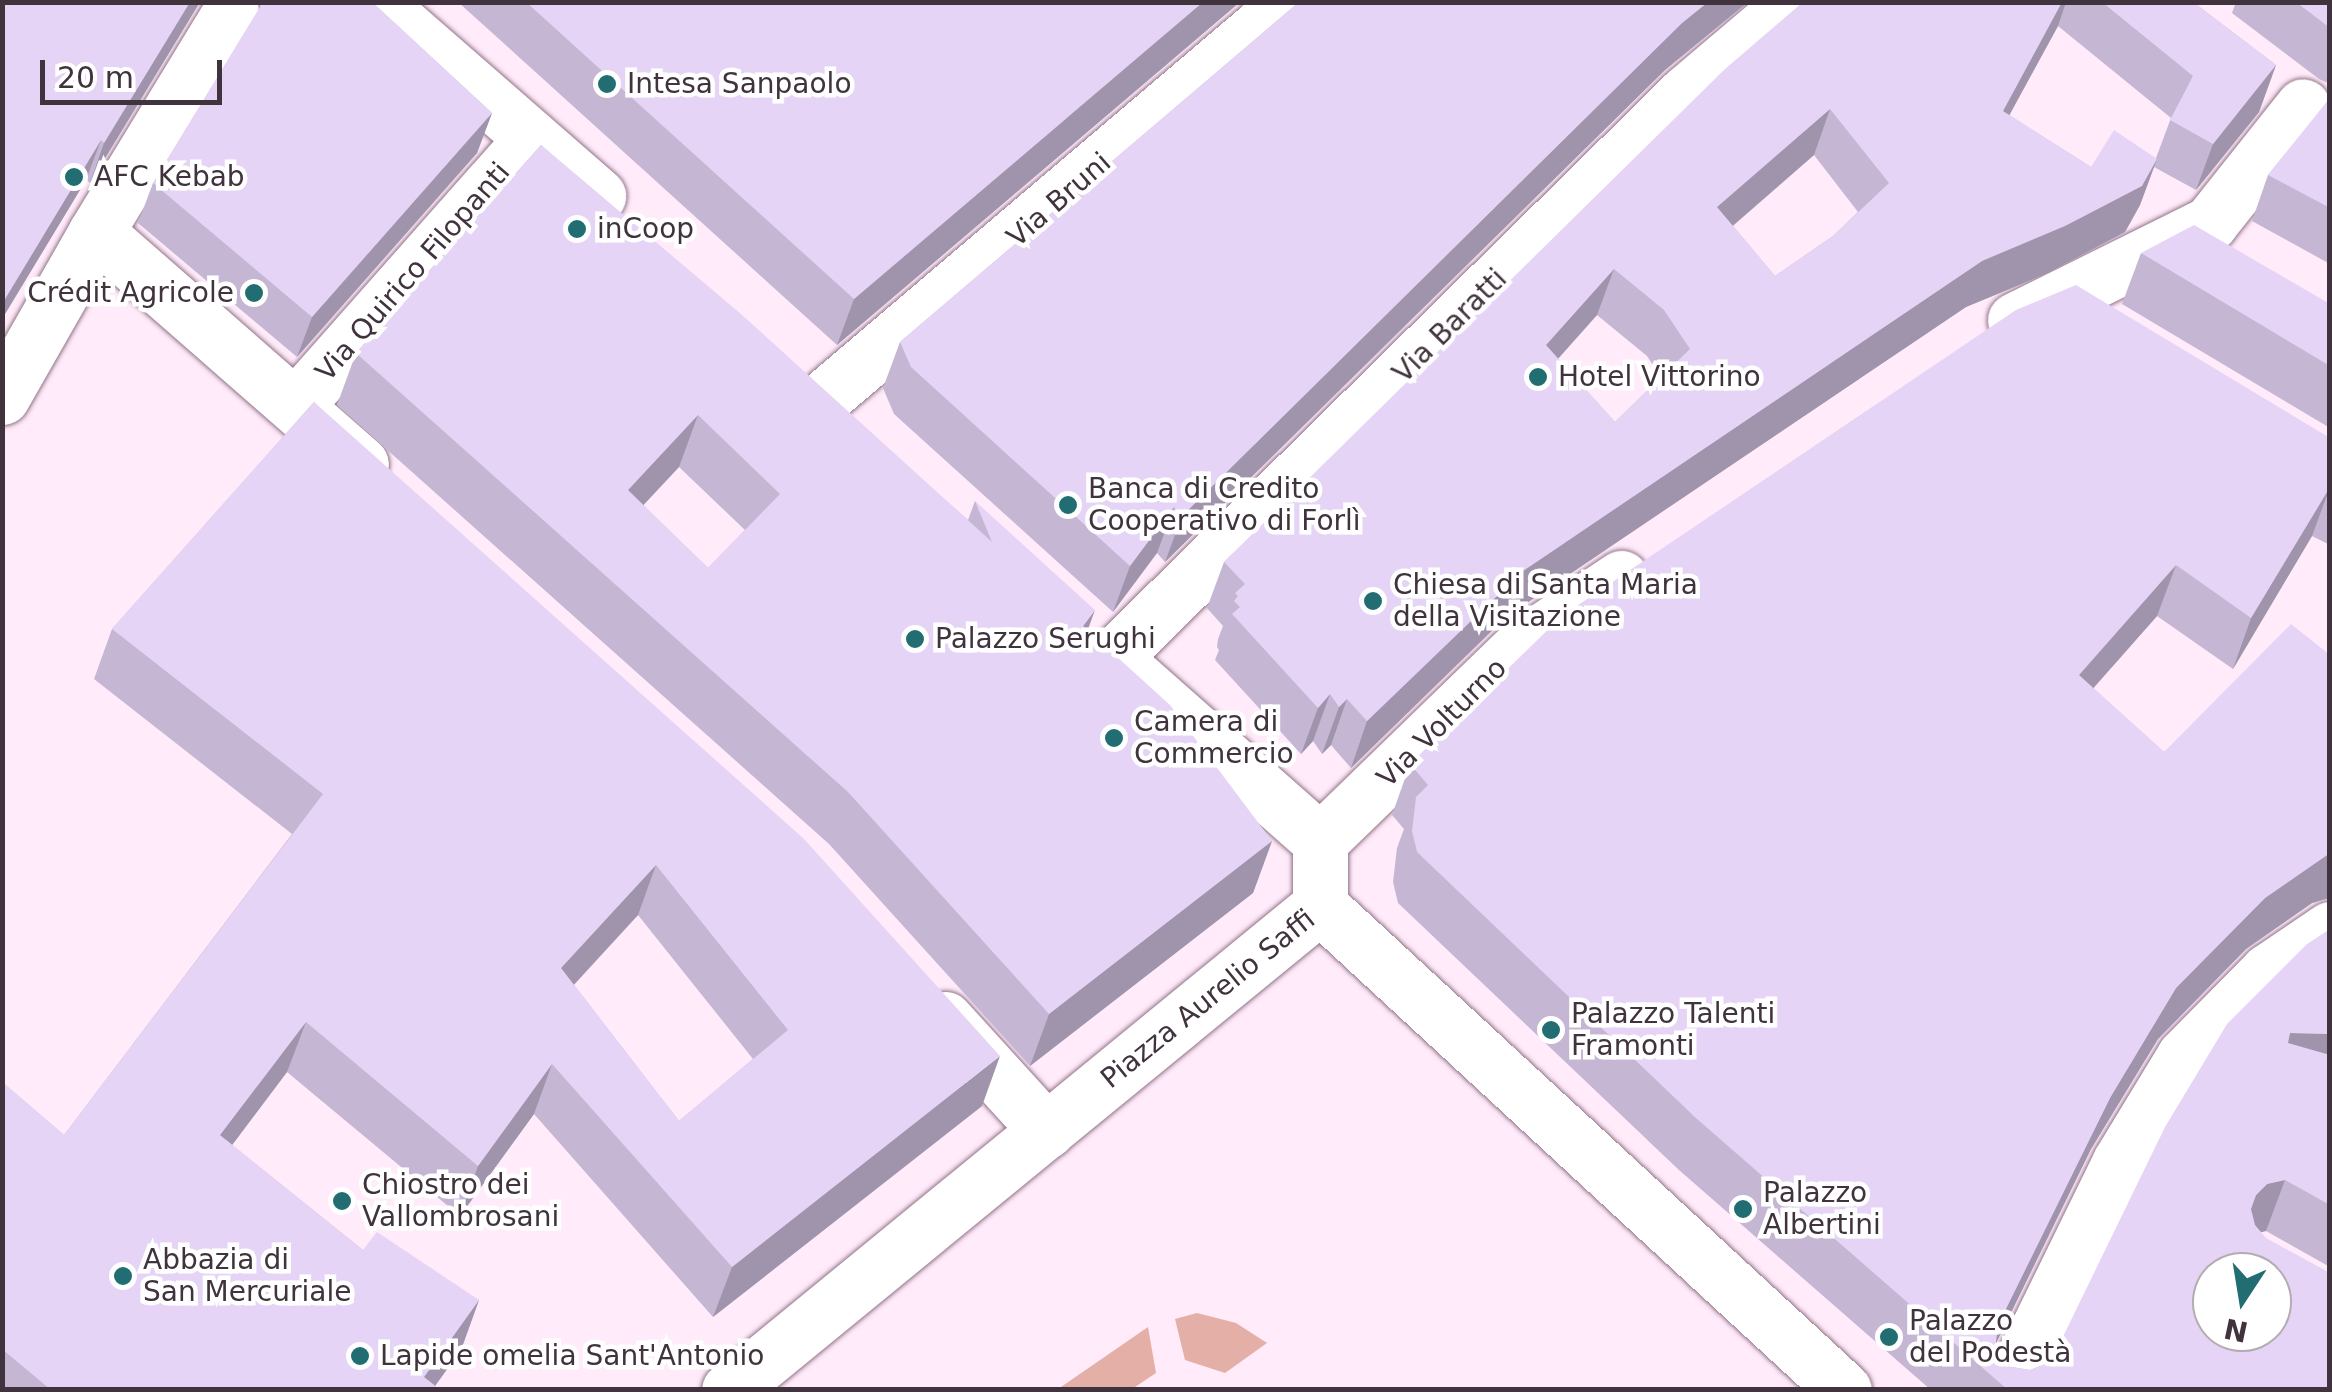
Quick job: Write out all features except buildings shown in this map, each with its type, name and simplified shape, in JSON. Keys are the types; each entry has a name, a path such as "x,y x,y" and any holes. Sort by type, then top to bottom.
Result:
{"street":[{"path":"376,2 630,224"},
{"name":"Via Bruni","path":"827,396 1289,2"},
{"name":"Via Baratti","path":"1114,657 1687,92 1793,2"},
{"path":"2,397 96,232 231,10"},
{"path":"1967,344 2061,301 2210,223 2316,112 2258,71"},
{"name":"Via Quirico Filopanti","path":"296,405 530,139"},
{"path":"96,232 392,492"},
{"path":"2061,301 2106,331"},
{"path":"786,359 870,435"},
{"name":"Via Volturno","path":"1320,842 1524,643 1663,550"},
{"path":"1070,618 1320,842 1320,906"},
{"name":"Piazza Aurelio Saffi","path":"729,1390 1320,906 1844,1390"},
{"path":"2008,1390 2119,1163 2184,1056 2268,971 2330,929"},
{"path":"918,988 1047,1131"}],"shaded area":[{"path":"1197,1313 1236,1323 1267,1343 1225,1373 1185,1360 1175,1319"},
{"path":"1148,1327 1156,1373 1132,1389 1058,1389"}],"place":[{"name":"Intesa Sanpaolo","path":"607,84"},
{"name":"AFC Kebab","path":"74,177"},
{"name":"inCoop","path":"577,229"},
{"name":"Crédit Agricole","path":"254,293"},
{"name":"Hotel Vittorino","path":"1538,377"},
{"name":"Banca di Credito Cooperativo di Forlì","path":"1068,505"},
{"name":"Chiesa di Santa Maria della Visitazione","path":"1373,601"},
{"name":"Palazzo Serughi","path":"915,639"},
{"name":"Camera di Commercio","path":"1114,738"},
{"name":"Palazzo Talenti Framonti","path":"1551,1030"},
{"name":"Chiostro dei Vallombrosani","path":"342,1201"},
{"name":"Palazzo Albertini","path":"1743,1209"},
{"name":"Abbazia di San Mercuriale","path":"123,1276"},
{"name":"Palazzo del Podestà","path":"1889,1337"},
{"name":"Lapide omelia Sant'Antonio","path":"360,1356"}]}
